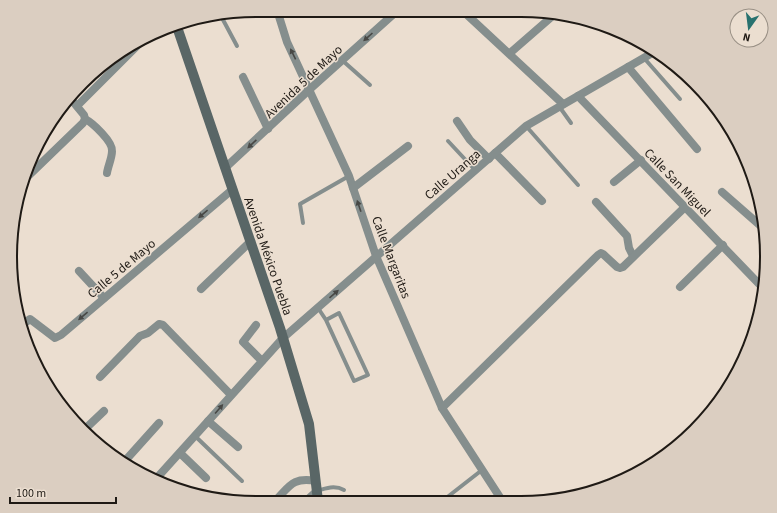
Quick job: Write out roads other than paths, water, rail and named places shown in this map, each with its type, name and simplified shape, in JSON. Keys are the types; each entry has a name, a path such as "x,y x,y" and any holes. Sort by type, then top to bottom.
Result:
{"main road":[{"name":"Avenida México Puebla","path":"178,31 283,338 308,424 318,496"}],"street":[{"name":"Calle Margaritas","path":"279,17 287,42 349,176 376,256 442,408 498,496"},
{"name":"Avenida 5 de Mayo","path":"225,168 391,17"},
{"path":"470,17 510,53 560,106"},
{"path":"510,53 549,19"},
{"name":"Calle Uranga","path":"159,475 283,338 526,126 650,55"},
{"path":"77,106 115,63"},
{"path":"628,67 697,148"},
{"path":"243,77 268,129"},
{"name":"Calle San Miguel","path":"578,96 641,160 684,208 723,245 758,284"},
{"path":"74,102 85,119 90,122 111,144 112,152 107,173"},
{"path":"33,171 83,123 85,119"},
{"path":"457,121 470,140 492,156 542,201"},
{"path":"353,188 408,146"},
{"path":"614,182 641,160"},
{"name":"Calle 5 de Mayo","path":"26,322 30,319 55,338 60,335 233,189"},
{"path":"722,192 758,223"},
{"path":"596,202 627,236 629,248 633,256"},
{"path":"442,408 601,253 620,268 684,208"},
{"path":"201,289 251,241"},
{"path":"680,287 723,245"},
{"path":"79,271 104,298"},
{"path":"100,377 140,336 148,333 159,324 163,325 231,395"},
{"path":"256,325 242,342 262,361"},
{"path":"88,427 104,411"},
{"path":"208,421 238,447"},
{"path":"127,458 159,423"},
{"path":"180,453 206,478"},
{"path":"280,496 295,481 305,479 316,480"}],"lane":[{"path":"223,19 237,46"},
{"path":"644,58 680,99"},
{"path":"343,61 370,85"},
{"path":"560,106 572,123"},
{"path":"526,126 578,184"},
{"path":"448,141 475,170"},
{"path":"303,222 300,204 349,176"},
{"path":"318,307 326,320 354,381 368,375 339,312 326,320"},
{"path":"195,436 242,481"},
{"path":"449,496 482,470"},
{"path":"318,496 330,487 344,490"}]}
